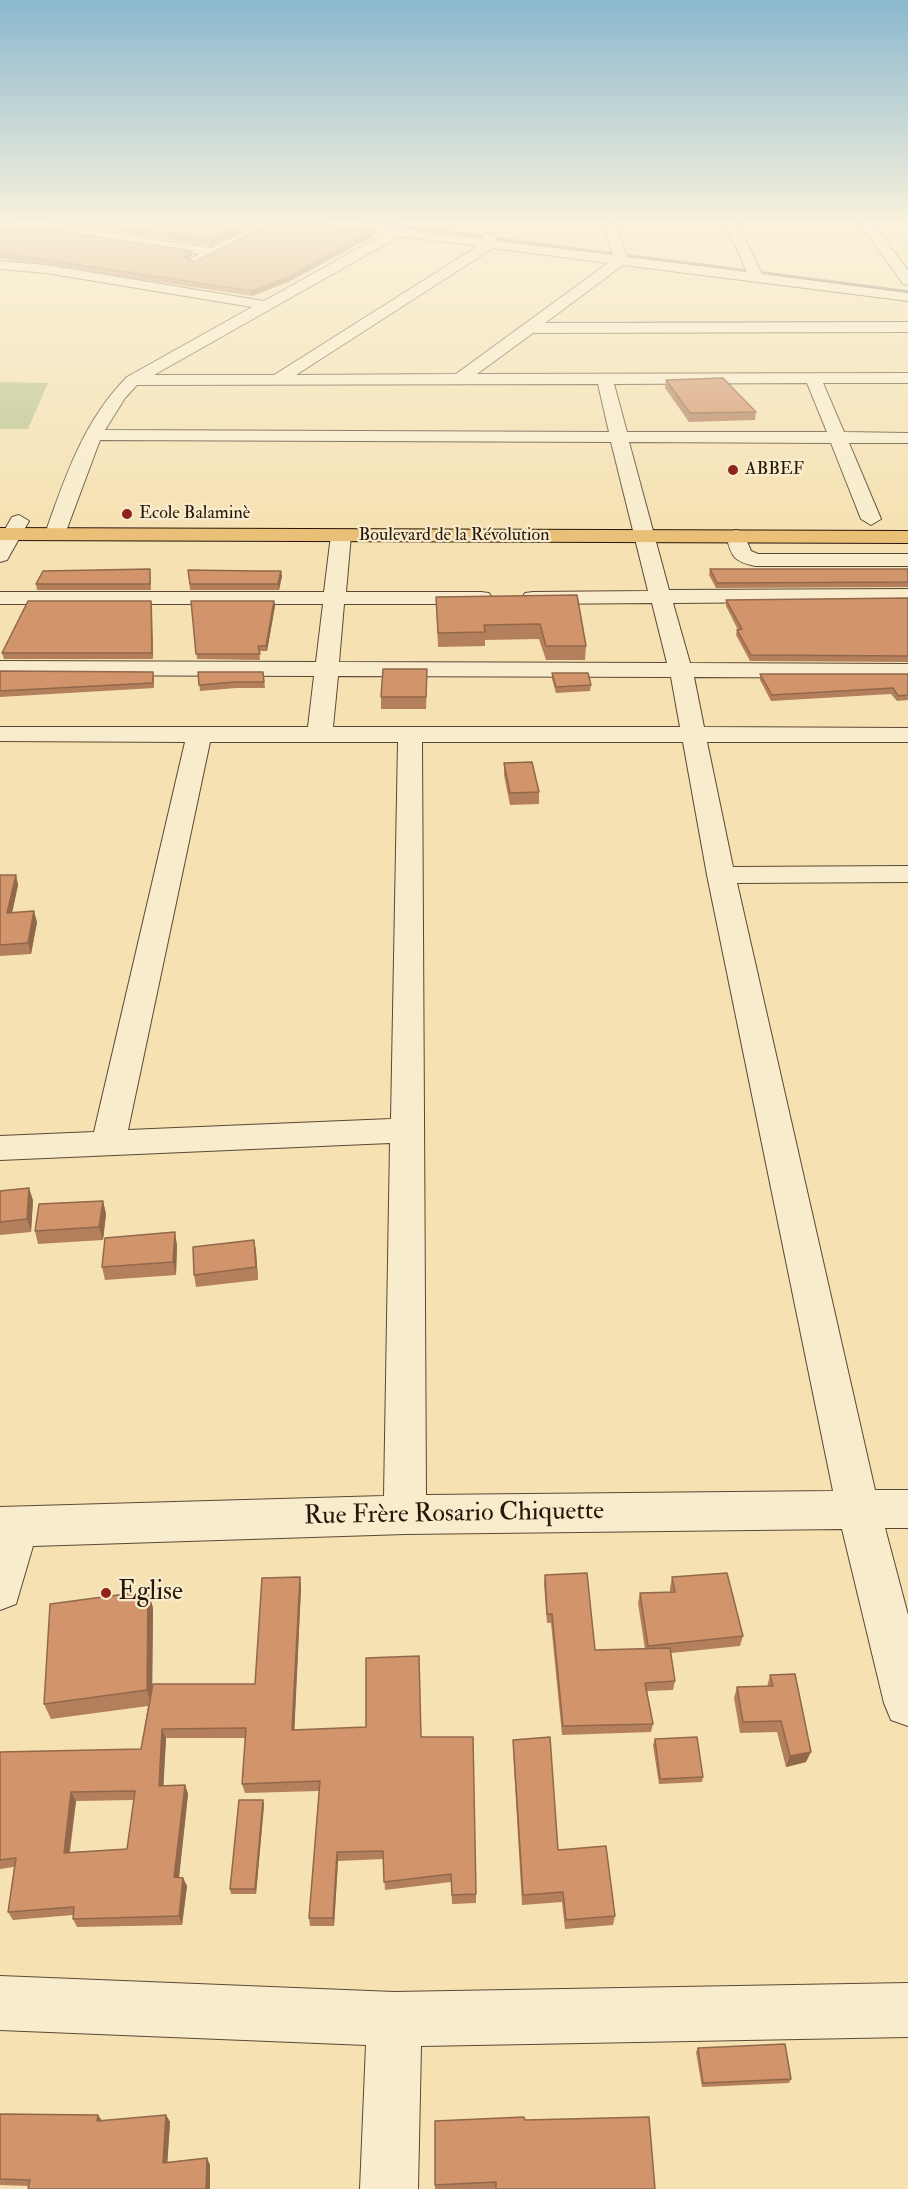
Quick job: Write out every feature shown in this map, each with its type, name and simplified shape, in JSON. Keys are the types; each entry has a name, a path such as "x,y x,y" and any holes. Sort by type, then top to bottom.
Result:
{"main road":[{"name":"Boulevard de la Révolution","path":"57,527 341,535 908,519"},
{"name":"Boulevard de la Révolution","path":"7,527 642,528 736,536 908,537"}],"street":[{"path":"57,527 94,435 121,390 133,380 230,325"},
{"path":"278,379 363,325"},
{"path":"460,379 536,325"},
{"path":"532,328 908,327"},
{"path":"813,378 871,519"},
{"path":"133,380 908,378"},
{"path":"605,379 681,671 721,875 858,1509 908,1703"},
{"path":"94,435 621,439 908,438"},
{"path":"0,556 7,527"},
{"path":"320,733 329,667 341,535"},
{"path":"736,536 742,555 755,560 908,560"},
{"path":"0,598 663,598 908,595"},
{"path":"0,668 329,667 908,671"},
{"path":"405,1515 410,733"},
{"path":"0,734 908,735"},
{"path":"108,1143 199,734"},
{"path":"721,875 908,874"},
{"path":"0,1148 408,1130"},
{"name":"Rue Frère Rosario Chiquette","path":"8,1527 405,1515 908,1509"},
{"path":"0,1589 8,1527"},
{"path":"0,2003 394,2019 908,2010"},
{"path":"389,2189 394,2019"}],"green space":[{"path":"0,382 48,383 28,429 0,429"}],"building":[{"path":"723,378 756,412 690,413 666,380"},
{"path":"150,569 150,584 36,584 43,571"},
{"path":"710,569 908,569 908,582 717,583"},
{"path":"188,570 281,571 278,584 190,584"},
{"path":"577,595 586,646 546,646 540,624 484,625 485,632 438,633 436,597"},
{"path":"908,598 908,656 751,655 737,630 742,629 726,600"},
{"path":"28,601 151,601 152,653 2,653"},
{"path":"191,601 274,601 266,646 258,646 260,654 196,654"},
{"path":"383,669 427,669 426,697 381,697"},
{"path":"0,671 153,672 153,683 0,691"},
{"path":"198,672 263,672 264,682 199,685"},
{"path":"552,673 588,673 591,685 556,687"},
{"path":"760,674 908,674 908,695 898,696 893,688 772,695"},
{"path":"532,762 539,792 510,793 504,763"},
{"path":"0,875 16,875 7,913 34,911 28,943 0,945"},
{"path":"29,1188 27,1219 0,1222 0,1191"},
{"path":"103,1201 99,1227 35,1231 39,1204"},
{"path":"175,1232 173,1262 102,1267 105,1238"},
{"path":"254,1240 256,1267 194,1275 193,1247"},
{"path":"587,1573 595,1650 670,1648 675,1681 645,1683 653,1724 563,1726 552,1614 547,1614 545,1575"},
{"path":"727,1573 743,1636 648,1646 640,1593 675,1592 672,1577"},
{"path":"300,1577 292,1730 366,1727 366,1658 419,1656 421,1737 473,1737 476,1894 452,1895 451,1874 384,1882 383,1851 337,1852 333,1918 309,1918 320,1781 242,1784 246,1728 162,1729 159,1786 185,1785 174,1877 183,1878 179,1916 73,1919 74,1907 8,1912 16,1858 0,1860 0,1752 141,1749 153,1684 255,1684 262,1578","holes":["135,1791 127,1849 64,1853 71,1792"]},
{"path":"148,1591 147,1690 44,1704 50,1604"},
{"path":"795,1674 811,1752 790,1756 781,1721 743,1722 737,1687 773,1686 770,1675"},
{"path":"550,1737 558,1850 606,1846 615,1916 566,1920 563,1892 523,1895 513,1740"},
{"path":"697,1737 703,1777 660,1779 655,1739"},
{"path":"239,1800 263,1800 255,1889 230,1889"},
{"path":"785,2044 791,2079 703,2083 698,2048"},
{"path":"0,2114 98,2115 97,2121 166,2115 163,2163 207,2158 206,2189 28,2189 30,2180 0,2179"},
{"path":"524,2117 525,2120 649,2117 655,2189 496,2189 496,2182 435,2185 435,2121"}],"place":[{"name":"ABBEF","path":"733,470"},
{"name":"Ecole Balaminè","path":"127,514"},
{"name":"Eglise","path":"106,1593"}]}
